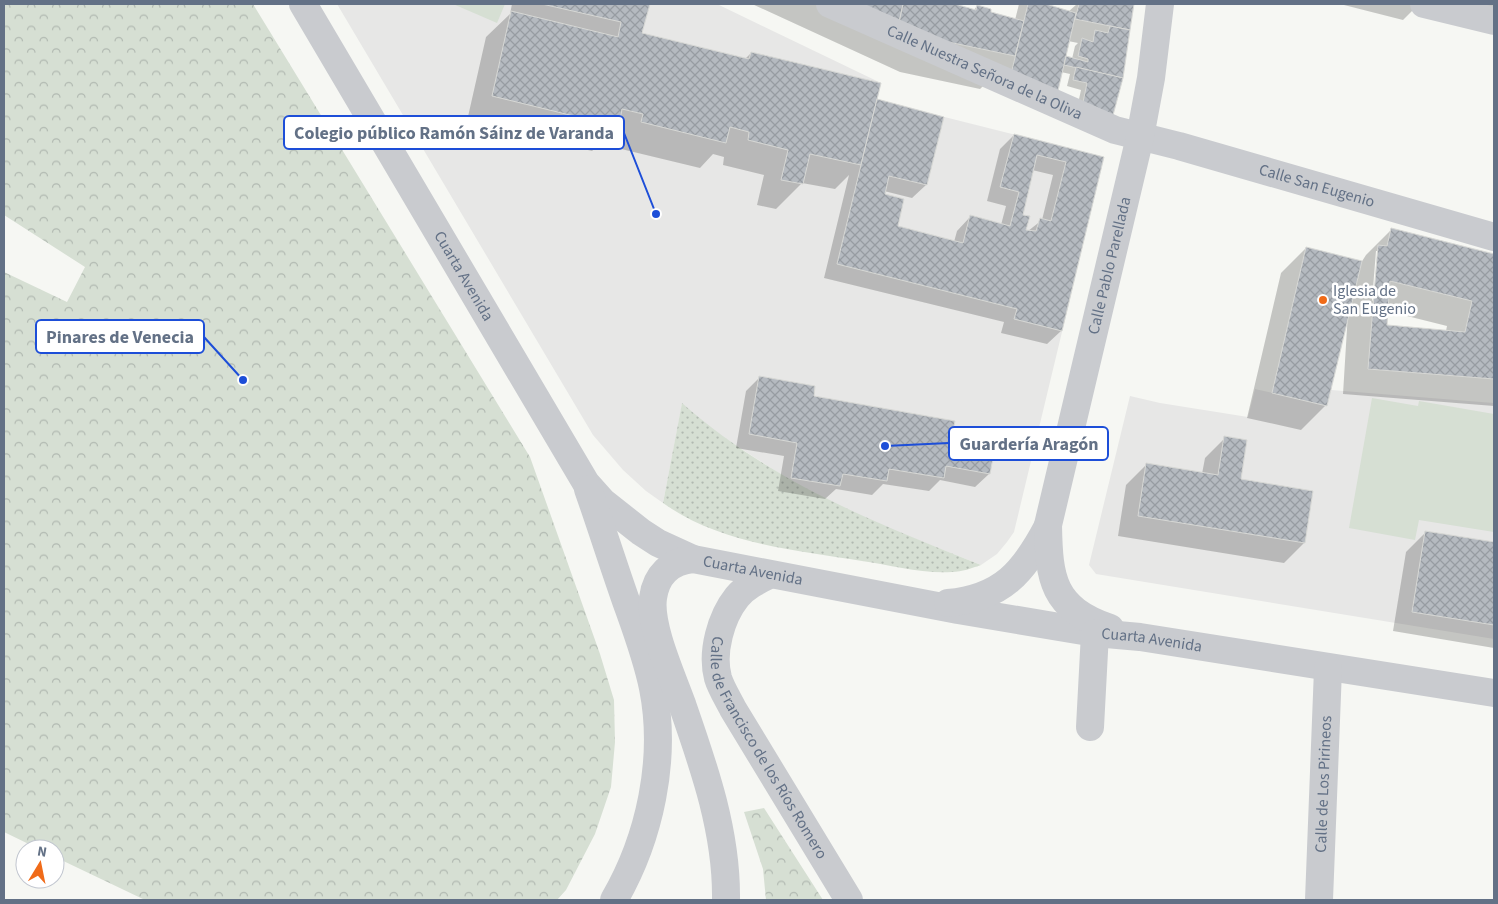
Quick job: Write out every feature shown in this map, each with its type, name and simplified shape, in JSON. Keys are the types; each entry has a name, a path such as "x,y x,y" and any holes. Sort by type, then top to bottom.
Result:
{"street":[{"name":"Cuarta Avenida","path":"303,4 586,483 603,502 640,532 658,543 693,559 924,604 1095,633 1140,637 1494,693"},
{"name":"Calle Nuestra Señora de la Oliva","path":"830,4 1115,130 1140,137"},
{"name":"Calle Pablo Parellada","path":"1140,637 1098,624 1070,606 1060,594 1049,569 1048,525 1140,137 1151,78 1160,4"},
{"path":"1424,4 1494,21"},
{"name":"Calle San Eugenio","path":"1140,137 1179,146 1494,238"},
{"path":"586,483 645,655 653,689 656,716 656,771 652,802 636,856 614,900"},
{"name":"Calle Pablo Parellada","path":"924,604 972,599 994,591 1010,581 1026,564 1048,525"},
{"path":"693,559 683,560 666,570 656,586 653,608 663,649 712,796 726,881 726,900"},
{"name":"Calle de Francisco de los Ríos Romero","path":"769,575 752,584 737,597 723,622 716,647 718,677 733,709 849,900"},
{"path":"1090,727 1095,633"},
{"name":"Calle de Los Pirineos","path":"1319,900 1328,668"}],"shaded area":[{"path":"337,4 717,4 881,83 877,100 1104,157 1014,532 1007,542 997,554 981,565 870,521 796,484 718,434 682,404 663,503 646,491 623,470 593,435"},
{"path":"1255,389 1327,405 1331,390 1494,403 1494,639 1096,574 1089,565 1130,396 1160,403 1248,417"}],"green space":[{"path":"4,4 253,4 530,457 600,654 614,700 615,742 611,787 595,834 566,890 557,900 145,900 65,862 65,839 18,839 4,832 4,272 67,302 85,267 4,215"},
{"path":"453,4 505,4 497,23"},
{"path":"1372,398 1418,406 1419,401 1494,414 1494,532 1419,520 1415,540 1349,528"},
{"path":"682,403 716,431 752,456 824,498 862,516 981,565 956,572 929,572 907,569 759,543 709,528 685,517 663,503"},
{"path":"764,808 823,900 766,900 763,869 744,812"}],"building":[{"path":"542,4 650,4 642,33 749,59 751,52 881,83 861,165 810,154 803,184 781,180 788,150 748,140 749,132 730,127 726,143 641,122 643,114 622,109 619,127 492,96 511,11 618,37 621,22"},
{"path":"857,4 903,4 899,23"},
{"path":"903,4 955,4 976,10 977,5 991,9 991,12 1024,21 1015,56 934,39 899,23"},
{"path":"1028,4 1046,4 1076,13 1057,95 1011,74"},
{"path":"1079,4 1134,4 1130,30 1075,19"},
{"path":"1110,26 1130,30 1123,78 1064,65 1066,56 1088,62 1088,59 1078,56 1082,38 1093,42 1095,30 1108,33"},
{"path":"1076,67 1123,78 1112,119 1082,107 1087,83 1073,80"},
{"path":"877,99 944,117 927,185 889,176 885,194 904,199 898,226 963,243 970,215 1010,226 1019,192 1000,187 1014,134 1104,157 1062,331 1014,319 1017,309 837,264","holes":["1037,155 1066,162 1051,221 1040,218 1036,231 1026,230 1030,216 1023,215"]},
{"path":"1391,228 1494,254 1494,379 1368,369 1378,245 1387,246","holes":["1390,281 1472,301 1465,332 1387,325"]},
{"path":"1306,247 1362,261 1327,406 1272,393"},
{"path":"759,376 815,386 814,396 955,421 951,439 995,447 990,474 946,466 944,478 889,469 887,481 843,474 840,486 791,478 797,443 749,434"},
{"path":"1224,436 1247,440 1241,479 1313,491 1305,543 1138,516 1146,463 1218,475"},
{"path":"1425,531 1494,542 1494,625 1412,612"}],"place":[{"name":"Colegio público Ramón Sáinz de Varanda","path":"656,214"},
{"name":"Iglesia de San Eugenio","path":"1323,300"},
{"name":"Pinares de Venecia","path":"243,380"},
{"name":"Guardería Aragón","path":"885,446"}]}
